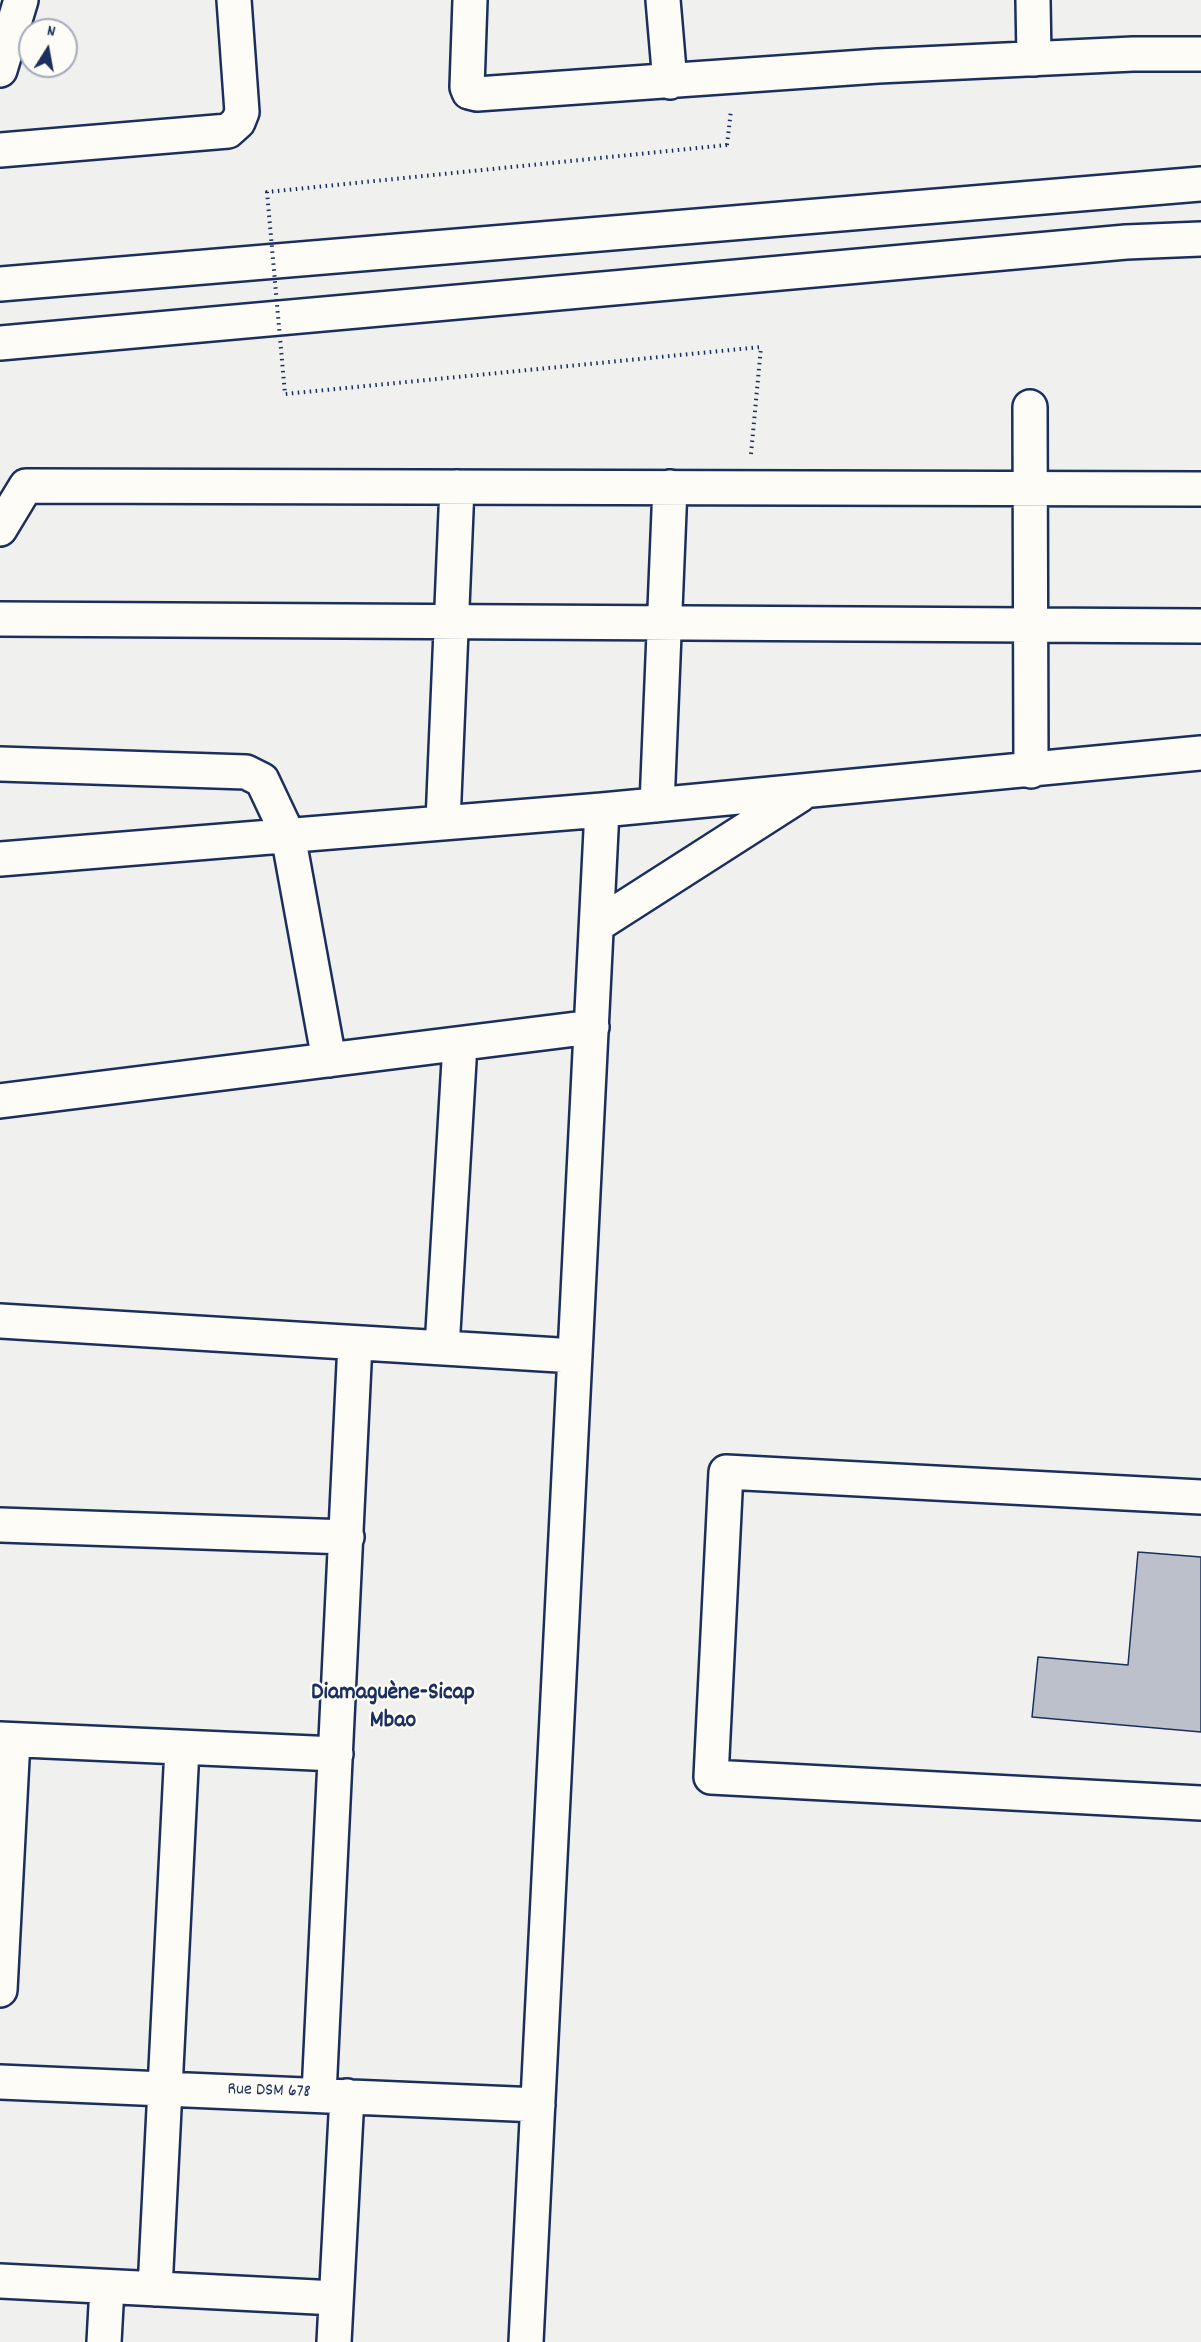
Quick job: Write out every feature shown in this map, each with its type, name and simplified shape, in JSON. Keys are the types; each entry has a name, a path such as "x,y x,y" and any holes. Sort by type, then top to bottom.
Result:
{"main road":[{"path":"0,150 228,130 238,122 242,112 234,0"},
{"path":"470,0 467,87 469,92 477,94 878,66 1201,54"},
{"path":"663,0 670,82"},
{"path":"1033,0 1034,59"},
{"path":"0,70 12,13"},
{"path":"0,284 1201,184"},
{"path":"0,343 1126,242 1201,239"},
{"path":"1030,407 1031,771"},
{"path":"0,529 26,486 1201,489"},
{"path":"443,822 457,487"},
{"path":"657,805 670,488"},
{"path":"0,619 1201,626"},
{"path":"0,859 603,810 1201,753"},
{"path":"0,764 246,772 262,780 288,835 329,1060"},
{"path":"597,925 806,792"},
{"path":"526,2342 603,810"},
{"path":"0,1101 592,1027"},
{"path":"442,1348 460,1044"},
{"path":"0,1321 575,1356"},
{"path":"334,2342 336,2298 333,2095 336,1754 355,1343"},
{"path":"1201,1497 726,1472 711,1777 1201,1803"},
{"path":"0,1525 347,1537"},
{"path":"0,1990 6,1739 336,1754"},
{"path":"155,2289 167,2088 182,1748"},
{"name":"Rue DSM 678","path":"0,2082 538,2105"},
{"path":"0,2281 336,2298"},
{"path":"104,2342 107,2287"}],"path":[{"path":"727,145 267,192 285,394 761,347 748,488"}],"building":[{"path":"1138,1552 1201,1557 1201,1732 1032,1717 1038,1657 1128,1665"}],"district":[{"name":"Diamaguène-Sicap Mbao","path":"393,1709"}]}
